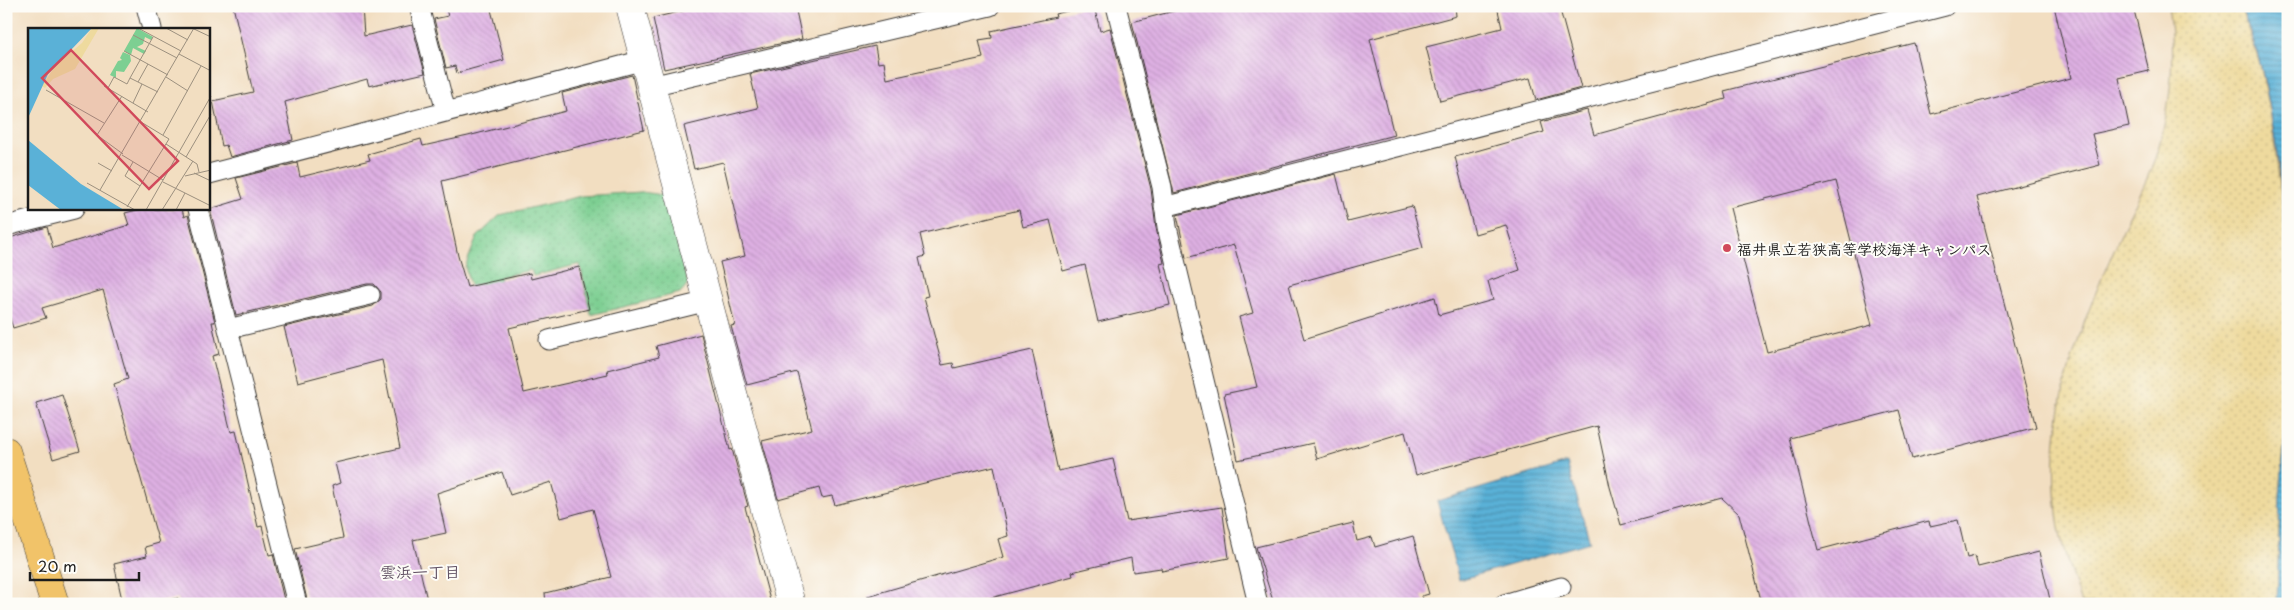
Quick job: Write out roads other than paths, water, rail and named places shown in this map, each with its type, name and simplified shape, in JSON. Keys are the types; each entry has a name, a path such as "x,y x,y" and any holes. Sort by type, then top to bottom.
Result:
{"highway":[{"path":"6,451 55,604"}],"street":[{"path":"630,6 791,604"}],"lane":[{"path":"146,6 152,28"},
{"path":"419,6 446,112"},
{"path":"651,86 990,6"},
{"path":"1116,6 1162,187 1167,228 1258,604"},
{"path":"1164,207 1945,6"},
{"path":"210,174 644,60"},
{"path":"6,226 70,210"},
{"path":"198,210 297,604"},
{"path":"228,329 370,295"},
{"path":"548,340 708,300"},
{"path":"1505,604 1561,587"}],"water":[{"path":"2240,6 2288,6 2288,249 2273,126 2267,95 2251,35"},
{"path":"2288,399 2288,604 2277,604 2280,496"},
{"path":"1567,463 1590,542 1459,580 1437,501"}],"place":[{"name":"福井県立若狭高等学校海洋キャンパス","path":"1727,248"}],"district":[{"name":"雲浜一丁目","path":"420,571"}]}
